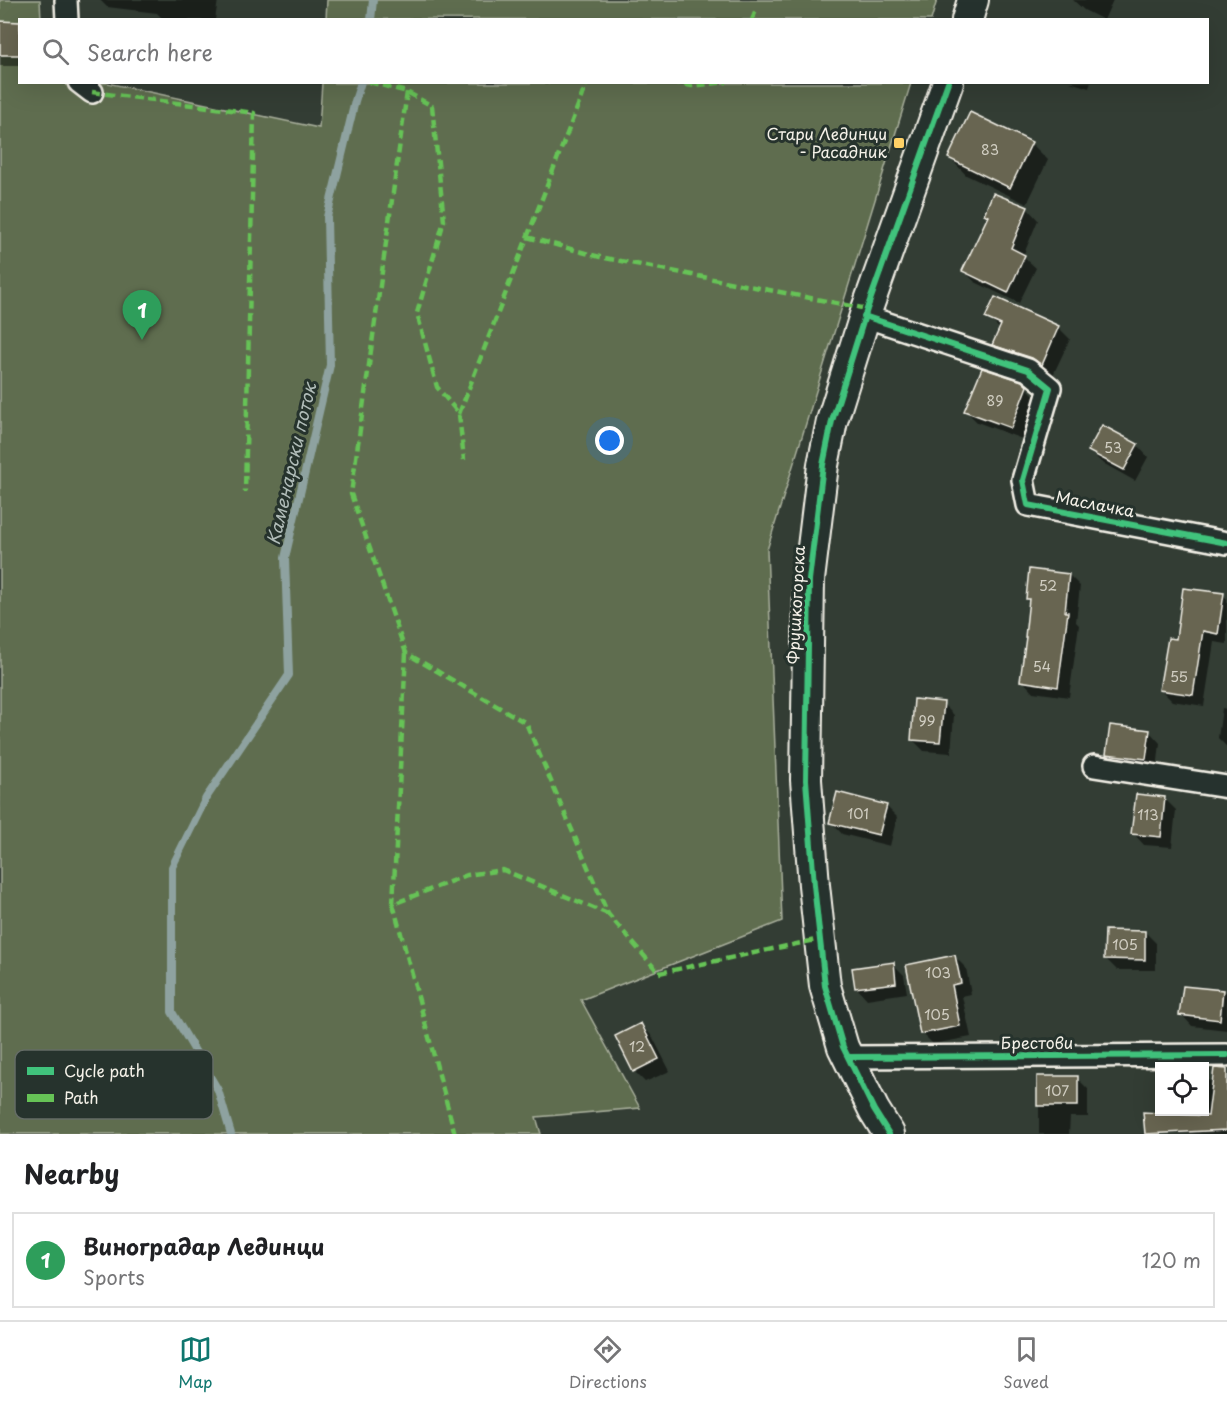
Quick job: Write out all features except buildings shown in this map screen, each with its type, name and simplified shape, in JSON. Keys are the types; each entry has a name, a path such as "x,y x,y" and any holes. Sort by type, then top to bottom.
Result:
{"street":[{"path":"66,0 67,18"},
{"path":"968,18 973,0"},
{"name":"Фрушкогорска","path":"889,1134 874,1110 843,1047 825,986 806,780 806,646 809,580 823,465 832,421 864,316 947,84"},
{"name":"Маслачка","path":"864,316 1028,369 1050,388 1023,480 1028,505 1227,543"},
{"path":"1094,766 1227,787"},
{"name":"Брестови","path":"848,1057 1227,1055"}],"green space":[{"path":"0,0 40,0 41,18 18,18 18,84 112,84 319,128 322,84 911,84 767,550 782,921 581,1000 640,1108 536,1117 541,1134 0,1134"},
{"path":"327,0 937,0 932,18 326,18"}],"waterway":[{"name":"Каменарски поток","path":"371,18 373,0"},
{"name":"Каменарски поток","path":"194,1050 172,1012 172,867 206,798 289,675 285,558 330,365 327,217 360,84"},
{"name":"Каменарски поток","path":"213,1082 218,1090 231,1134"}],"marked path":[{"path":"753,18 757,8"},
{"path":"377,84 407,92 432,106 444,221 417,313 437,387 459,414 464,460"},
{"path":"459,414 586,84"},
{"path":"682,84 692,86 710,84"},
{"path":"92,92 254,113 245,492"},
{"path":"407,92 351,494 406,653 526,723 608,914 659,973 820,939"},
{"path":"527,237 600,257 867,309"},
{"path":"406,653 393,904 467,875 503,870 608,914"},
{"path":"393,904 455,1134"}],"cycle path":[{"path":"889,1134 874,1110 843,1047 825,986 806,780 809,580 823,465 832,421 867,309 947,84"},
{"path":"864,316 1028,370 1050,388 1023,480 1028,505 1227,543"},
{"path":"848,1057 1227,1055"}],"place":[{"name":"Стари Лединци - Расадник","path":"899,143"},
{"name":"Виноградар Лединци","path":"142,340"}]}
